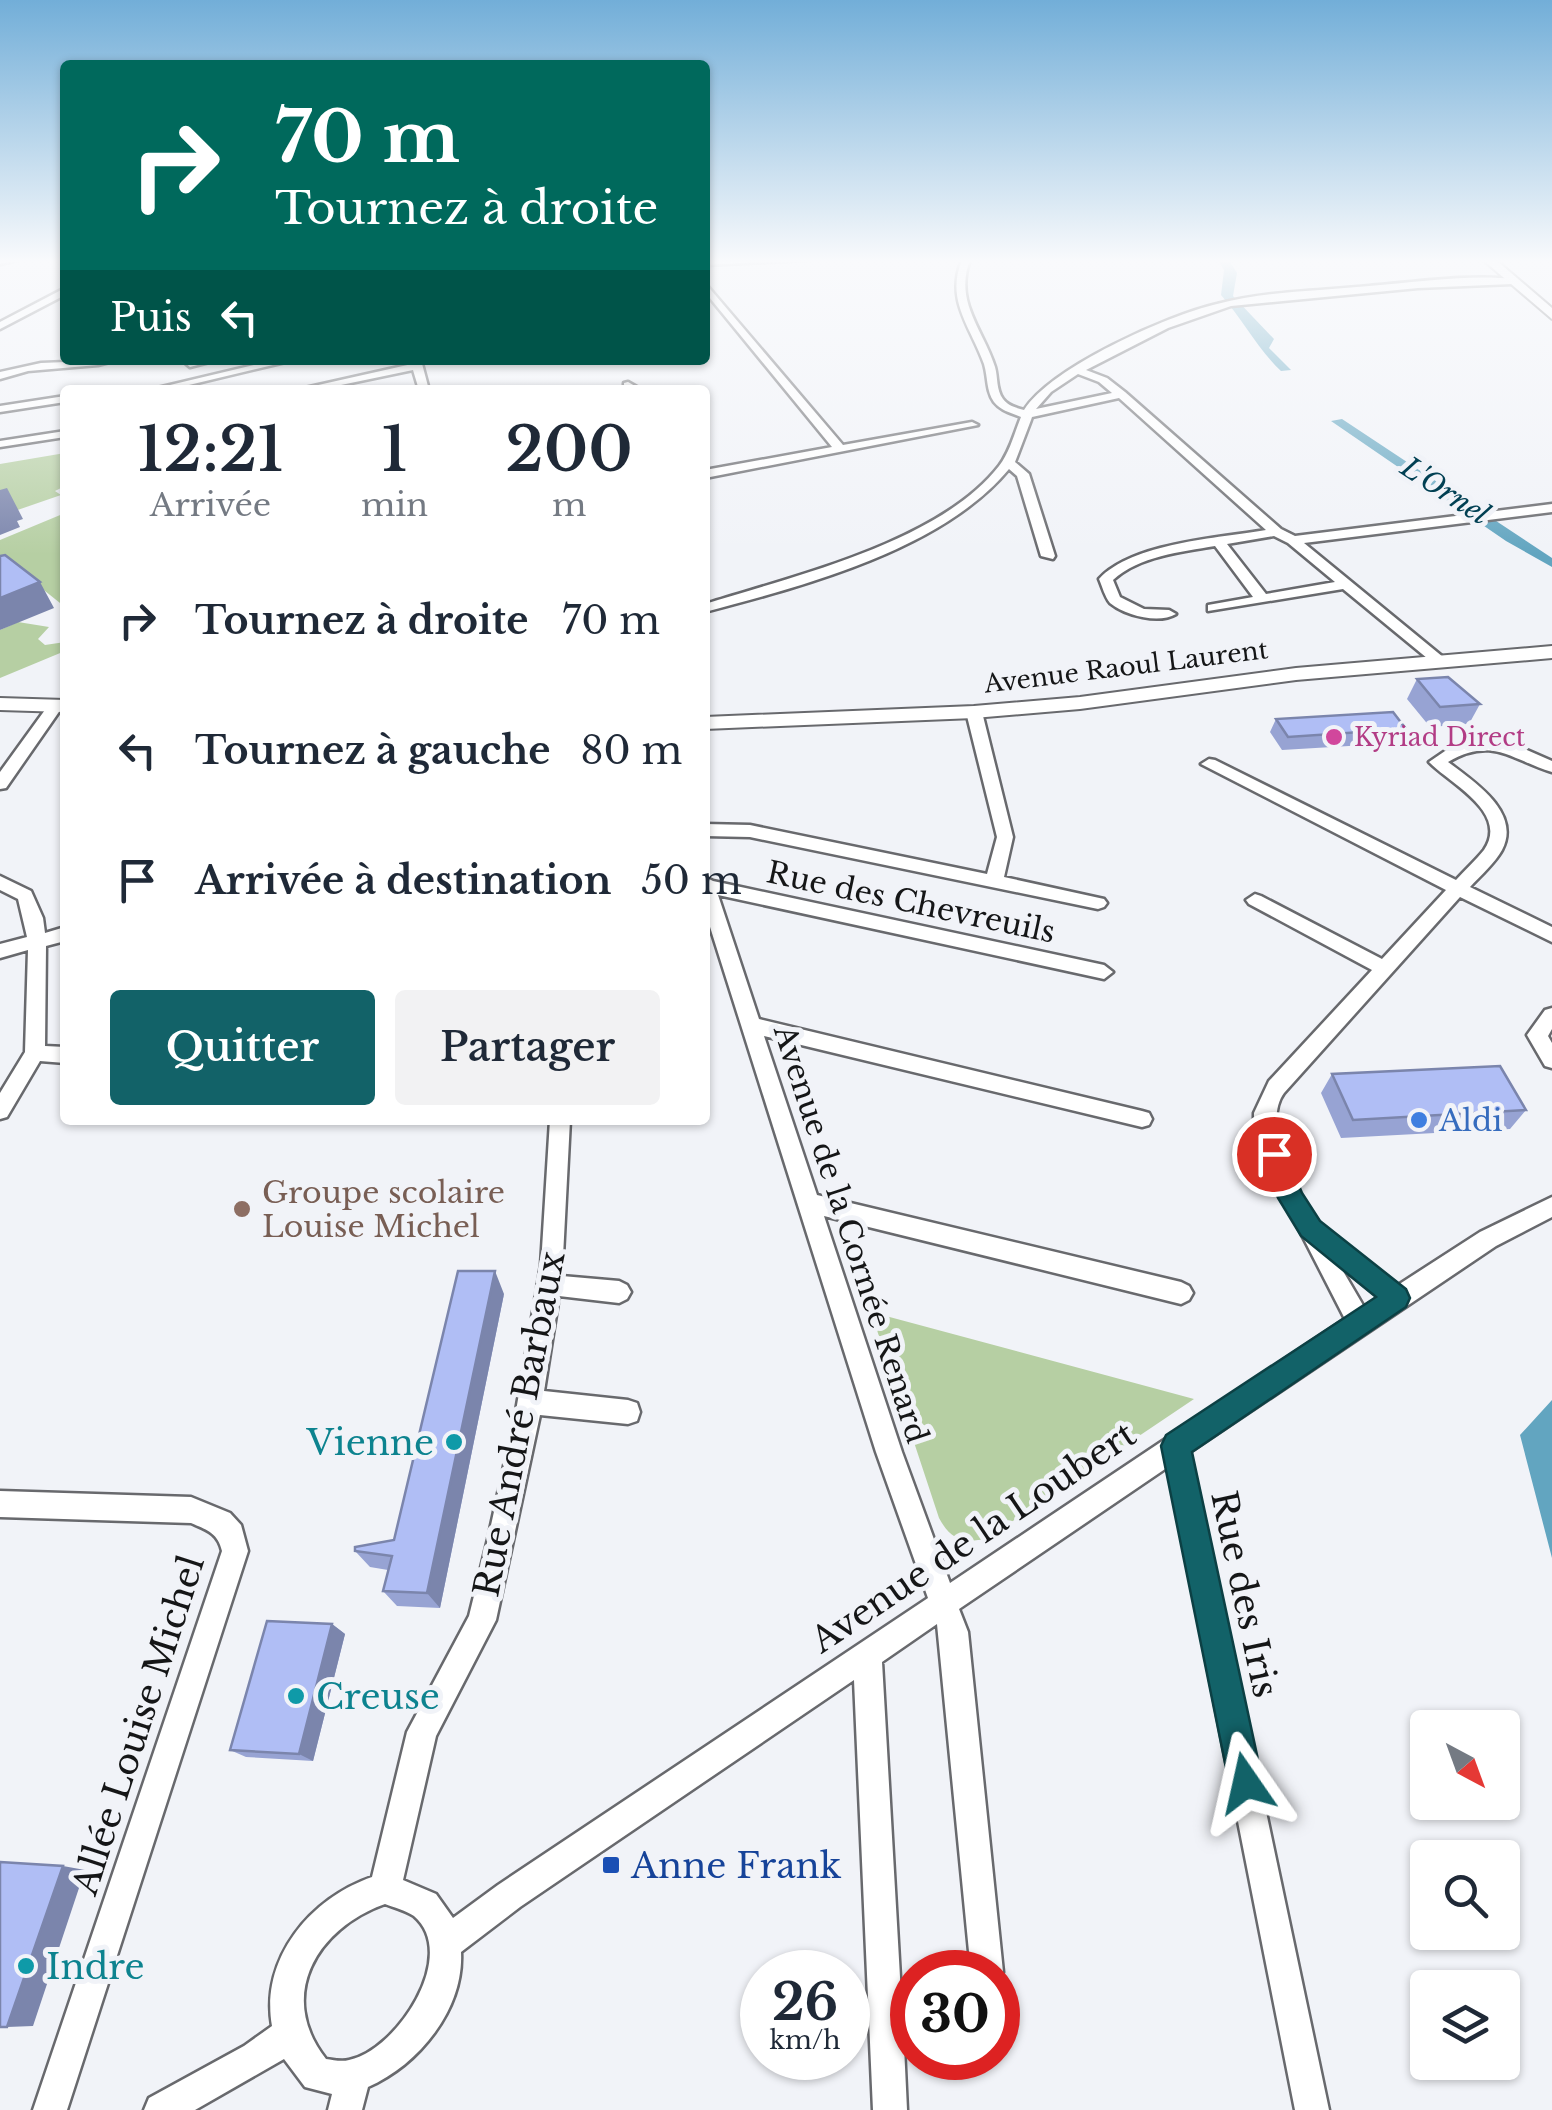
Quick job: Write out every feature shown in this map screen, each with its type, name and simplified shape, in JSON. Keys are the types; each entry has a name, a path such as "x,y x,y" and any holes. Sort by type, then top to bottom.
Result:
{"main road":[{"name":"Avenue Raoul Laurent","path":"710,723 974,712 1438,660 1552,652"},
{"path":"0,704 60,706"}],"street":[{"path":"765,358 840,449"},
{"path":"985,358 991,370 992,390 1004,406 1027,411 1121,394"},
{"path":"710,606 892,548 974,496 1009,463 1027,411 1079,371 1104,358"},
{"path":"0,376 27,366 82,365"},
{"path":"176,385 263,365"},
{"path":"322,385 408,365"},
{"path":"1079,371 1104,380 1276,532 1293,540 1438,660"},
{"path":"0,409 60,400"},
{"path":"710,473 972,424"},
{"path":"0,444 60,435"},
{"path":"1009,463 1022,474 1048,556"},
{"path":"1293,540 1552,508"},
{"path":"1168,614 1141,613 1114,599 1106,579 1111,571 1135,559 1276,532"},
{"path":"1219,543 1263,600"},
{"path":"1214,608 1346,584"},
{"path":"0,784 60,706"},
{"path":"974,712 1005,837 994,881"},
{"path":"1361,1322 1343,1298 1284,1179 1265,1128 1265,1106 1288,1074 1494,849 1498,840 1496,818 1476,793 1437,762 1459,746 1484,742 1511,748 1552,766"},
{"path":"1209,764 1552,935"},
{"path":"710,830 750,831 1098,903"},
{"path":"0,882 24,895 34,918 36,940 35,1053 0,1110"},
{"name":"Rue des Chevreuils","path":"710,886 1104,972"},
{"name":"Avenue de la Cornée Renard","path":"710,898 890,1452 944,1602 959,1664 985,1950"},
{"path":"1255,900 1384,968"},
{"path":"0,951 60,935"},
{"path":"1552,1015 1537,1035 1552,1060"},
{"path":"751,1026 1142,1119"},
{"path":"35,1053 60,1055"},
{"name":"Rue André Barbaux","path":"385,1888 422,1732 482,1620 529,1402 549,1284 561,1125"},
{"path":"809,1203 1181,1293"},
{"name":"Avenue de la Loubert","path":"444,1945 509,1896 1361,1322 1488,1239 1552,1206"},
{"path":"1310,1228 1397,1298"},
{"path":"549,1284 618,1292"},
{"path":"529,1402 628,1412"},
{"name":"Rue des Iris","path":"1176,1446 1312,2110"},
{"name":"Allée Louise Michel","path":"0,1504 191,1510 221,1522 232,1534 235,1551 50,2110"},
{"path":"867,1654 892,1950"},
{"path":"385,1888 405,1892 422,1904 436,1922 444,1945 442,1998 416,2050 396,2069 348,2098 303,2062 290,2034 288,2001 295,1966 310,1934 332,1910 358,1894 385,1888"},
{"path":"161,2110 256,2058 290,2034"},
{"path":"890,2110 893,2080"}],"green space":[{"path":"60,454 60,488 55,491 60,495 6,514 0,510 0,464"},
{"path":"60,515 60,603 0,555 0,540"},
{"path":"18,622 49,627 38,639 45,645 60,643 60,653 0,678 0,630"},
{"path":"871,1312 1194,1399 986,1539 964,1540 948,1531 939,1518"}],"water":[{"path":"1269,358 1279,358 1291,370 1281,371"},
{"name":"L'Ornel","path":"1342,419 1552,558 1552,567 1506,541 1331,421"},
{"path":"1552,1400 1552,1558 1520,1435"}],"building":[{"path":"5,555 40,582 0,598 0,556"},
{"path":"1448,677 1480,704 1440,707 1417,679"},
{"path":"1393,712 1406,729 1288,737 1276,719"},
{"path":"1500,1066 1526,1110 1353,1120 1332,1074"},
{"path":"458,1271 495,1271 427,1593 383,1591 392,1556 355,1551 355,1547 394,1540"},
{"name":"Creuse","path":"267,1621 332,1624 299,1754 230,1750"},
{"path":"0,1862 63,1866 7,2027 0,2027"}],"place":[{"name":"Kyriad Direct","path":"1334,737"},
{"name":"Aldi","path":"1419,1120"},
{"name":"Groupe scolaire Louise Michel","path":"242,1209"},
{"name":"Vienne","path":"454,1442"},
{"name":"Creuse","path":"296,1696"},
{"name":"Anne Frank","path":"611,1865"},
{"name":"Indre","path":"26,1966"}],"route":[{"path":"1246,1783 1176,1446 1397,1298 1310,1228 1291,1198 1274,1154"}]}
